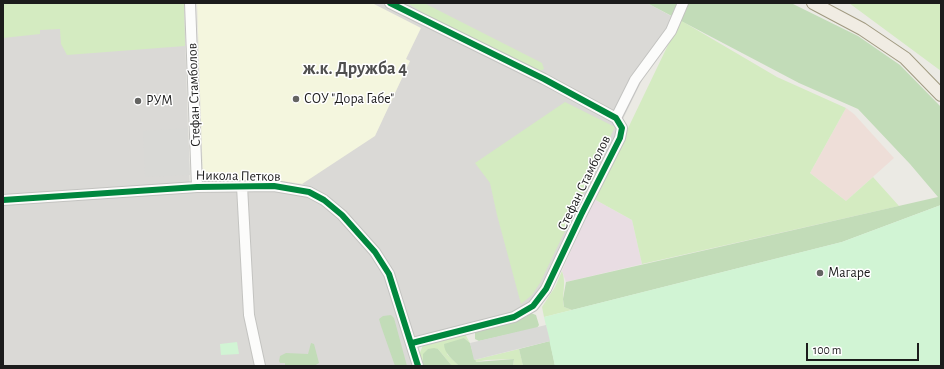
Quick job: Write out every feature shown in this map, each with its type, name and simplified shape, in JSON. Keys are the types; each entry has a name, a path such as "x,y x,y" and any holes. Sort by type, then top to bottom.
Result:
{"main road":[{"path":"813,3 862,29 905,58 941,95"}],"street":[{"name":"Стефан Стамболов","path":"190,3 197,187"},
{"name":"Стефан Стамболов","path":"390,3 544,79 616,118 622,128 620,138 546,289 533,306 514,317 412,343"},
{"name":"Стефан Стамболов","path":"616,118 635,80 671,31 683,3"},
{"path":"242,186 249,315 260,366"},
{"name":"Никола Петков","path":"3,200 197,187 274,186 309,192 324,200 342,215 375,252 389,274 418,366"}],"shaded area":[{"path":"3,3 184,3 190,193 239,191 257,366 3,366"},
{"path":"197,3 647,3 673,17 622,121 544,288 522,310 415,339 393,272 311,188 302,184 274,180 203,181"},
{"name":"СОУ \"Дора Габе\"","path":"197,3 372,3 421,28 406,59 410,61 375,136 302,184 274,180 203,181"},
{"path":"846,108 854,114 894,158 846,201 810,173"},
{"path":"188,128 190,175 145,177 143,131"},
{"path":"245,190 274,190 308,196 322,203 339,218 372,254 386,275 414,366 263,366 252,314"},
{"path":"594,199 632,220 642,264 566,282 562,271"},
{"path":"546,325 550,341 474,360 470,343"}],"green space":[{"path":"3,3 184,3 185,46 67,55 61,44 60,29 40,30 40,34 3,38"},
{"path":"407,3 424,3 542,63 544,69 538,72 435,20"},
{"path":"647,3 791,3 858,36 900,65 941,107 941,205 842,242 572,310 564,307 563,299 566,282 938,197 910,164 858,109 799,83"},
{"path":"849,3 941,3 941,71"},
{"path":"680,20 777,77 846,108 810,173 846,201 873,177 899,206 642,264 632,220 594,199"},
{"path":"565,102 615,127 540,283 532,295 521,304 490,183 475,163"},
{"path":"941,205 941,366 555,366 544,317 842,242"},
{"path":"562,271 564,281 564,307 572,310 544,317 542,307 555,287"},
{"path":"531,313 536,315 539,325 537,328 479,341 475,339 475,332 526,317"},
{"path":"391,315 394,318 407,366 395,366 381,326 379,319 383,316"},
{"path":"465,334 470,343 464,338 447,354 459,366 452,366 438,349 422,364 419,355 423,345"},
{"path":"464,338 470,343 476,362 514,359 513,366 459,366 447,353 444,344"},
{"path":"550,341 555,366 523,366 519,349"},
{"path":"237,342 239,354 221,355 220,344"},
{"path":"311,343 314,344 319,363 314,366 285,366 285,363 280,363 280,356 286,353 308,354"},
{"path":"428,349 438,349 452,366 423,366 423,354"},
{"path":"519,349 523,366 513,366 514,359 486,360 476,362 474,360"}],"cycle path":[{"path":"390,3 544,79 616,118 622,128 620,138 546,289 533,306 514,317 412,343"},
{"path":"3,200 197,187 274,186 309,192 324,200 342,215 375,252 389,274 418,366"}],"place":[{"name":"СОУ \"Дора Габе\"","path":"296,99"},
{"name":"РУМ","path":"138,101"},
{"name":"Магаре","path":"820,273"}],"district":[{"name":"ж.к. Дружба 4","path":"355,69"}]}
